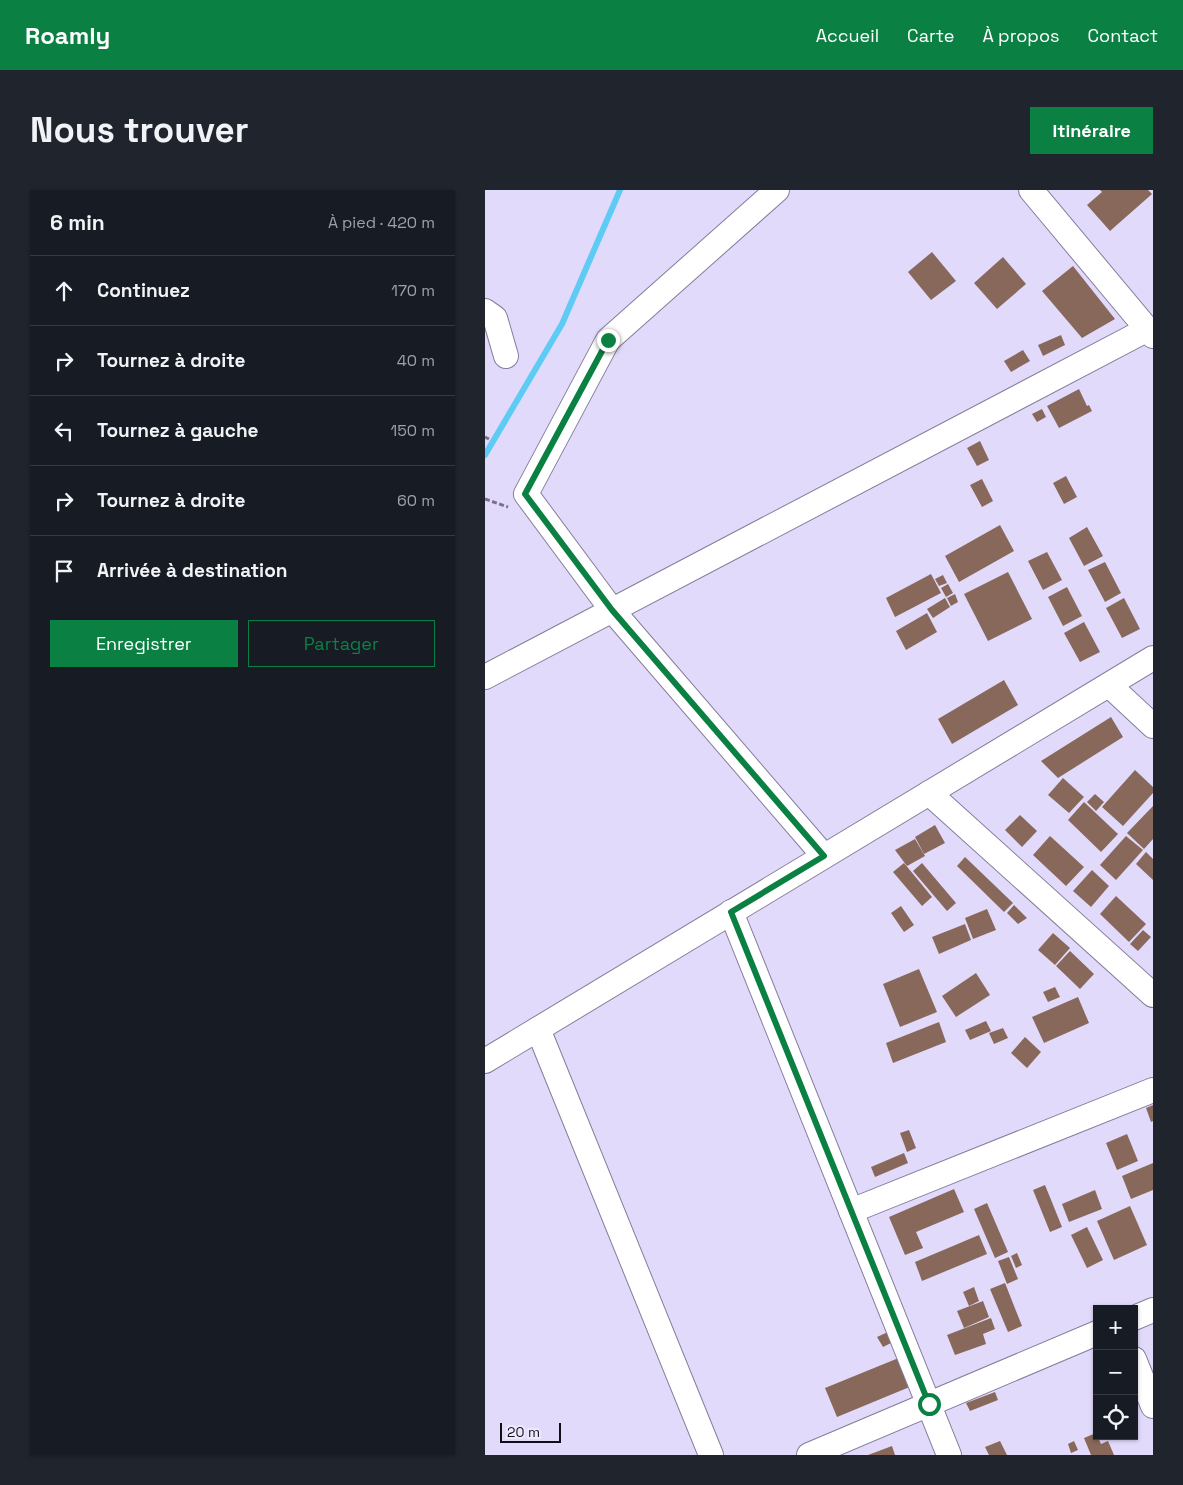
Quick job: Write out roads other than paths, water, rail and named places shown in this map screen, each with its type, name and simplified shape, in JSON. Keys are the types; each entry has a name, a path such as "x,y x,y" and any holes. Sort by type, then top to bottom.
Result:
{"street":[{"path":"777,190 608,340 525,494 612,610 824,856"},
{"path":"485,677 1150,332 1031,190"},
{"path":"485,312 495,318 507,356"},
{"path":"485,1061 1153,658"},
{"path":"1109,685 1153,726"},
{"path":"929,793 1153,995"},
{"path":"731,912 949,1455"},
{"path":"538,1029 711,1455"},
{"path":"851,1211 1153,1090"},
{"path":"1138,1316 1153,1310"},
{"path":"809,1455 1093,1336"},
{"path":"1138,1369 1153,1406"}],"waterway":[{"path":"485,455 562,324 620,190"}]}
